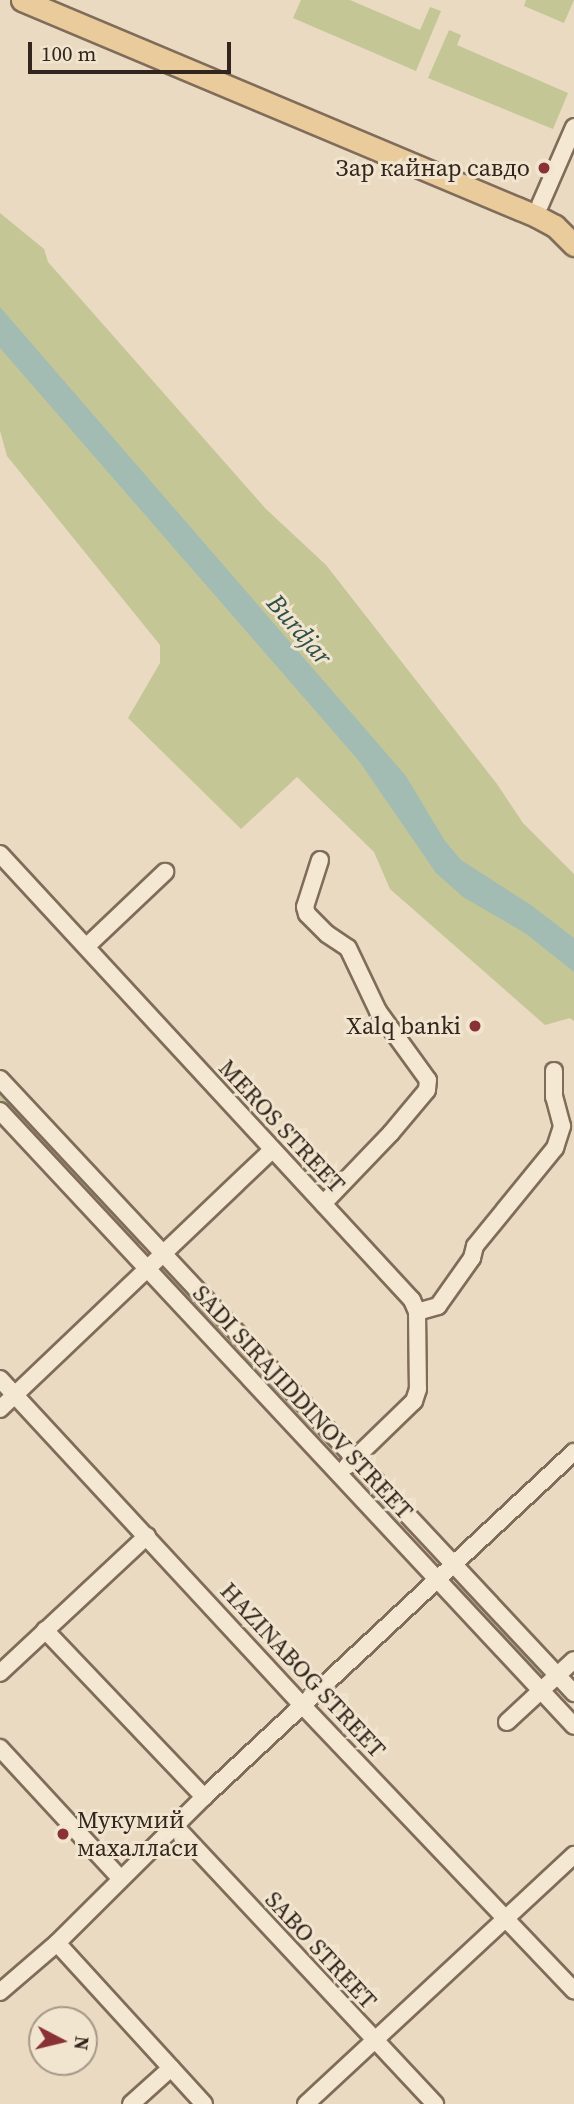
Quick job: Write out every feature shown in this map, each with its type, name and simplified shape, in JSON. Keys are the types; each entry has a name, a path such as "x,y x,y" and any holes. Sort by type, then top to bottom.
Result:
{"main road":[{"path":"22,0 250,90 538,211 562,216 574,228"},
{"path":"49,0 250,90"},
{"path":"538,211 574,245"}],"street":[{"path":"538,211 574,127"},
{"name":"MEROS STREET","path":"0,854 412,1300 417,1312"},
{"path":"320,860 305,907 307,914 327,934 348,948 379,1011 428,1080 427,1090 391,1133 323,1204"},
{"path":"87,946 164,872"},
{"path":"339,1474 414,1401 418,1389 417,1312 438,1306 472,1258 475,1247 555,1148 562,1126 554,1097 554,1071"},
{"name":"SADI SIRAJIDDINOV STREET","path":"0,1079 574,1693"},
{"name":"SADI SIRAJIDDINOV STREET","path":"0,1111 574,1726"},
{"path":"0,1409 272,1150"},
{"name":"HAZINABOG STREET","path":"0,1379 303,1706 574,1991"},
{"path":"0,1992 57,1942 204,1797 574,1452"},
{"path":"0,1673 147,1536"},
{"path":"44,1630 204,1797"},
{"path":"507,1722 574,1660"},
{"path":"0,1748 121,1879"},
{"name":"SABO STREET","path":"175,1826 435,2104"},
{"path":"306,2104 574,1855"},
{"path":"57,1942 204,2104"},
{"path":"131,2104 171,2068"}],"green space":[{"path":"301,0 350,0 420,30 430,7 441,11 416,71 293,18"},
{"path":"526,0 574,0 564,23 524,6"},
{"path":"449,30 461,35 457,45 568,93 553,129 428,78"},
{"path":"0,213 44,249 48,262 266,509 326,565 497,784 523,823 574,874 574,1021 570,1018 545,1025 390,889 374,852 297,777 241,829 128,718 160,663 160,645 7,456 0,431"},
{"path":"0,1088 143,1241 135,1248 0,1103"},
{"path":"167,1264 337,1447 333,1451 162,1269"},
{"path":"461,1581 546,1672 541,1676 457,1585"}],"water":[{"name":"Burdjar","path":"0,307 406,776 445,841 461,860 531,905 574,938 574,972 525,933 463,897 436,873 359,761 0,348"}],"place":[{"name":"Зар кайнар савдо","path":"544,168"},
{"name":"Xalq banki","path":"475,1026"},
{"name":"Мукумий махалласи","path":"63,1834"}]}
